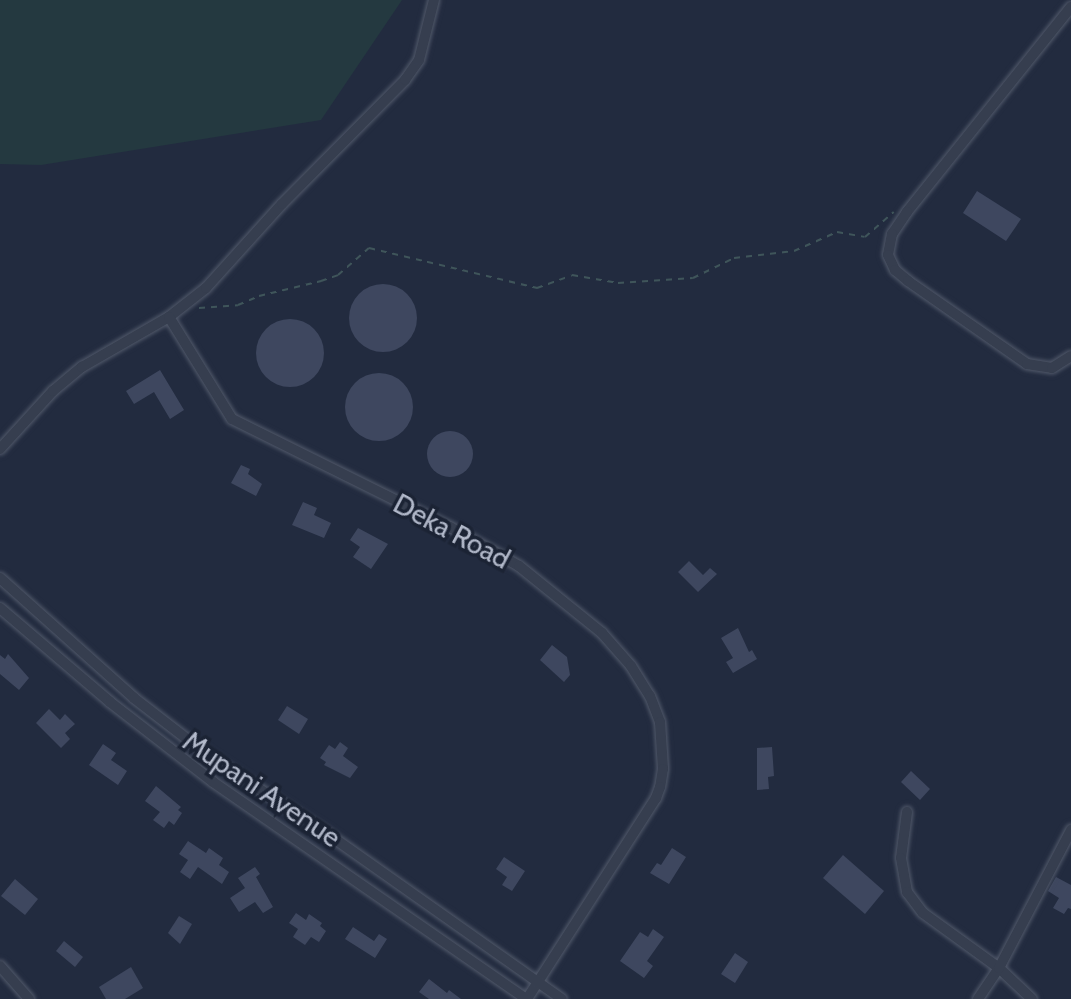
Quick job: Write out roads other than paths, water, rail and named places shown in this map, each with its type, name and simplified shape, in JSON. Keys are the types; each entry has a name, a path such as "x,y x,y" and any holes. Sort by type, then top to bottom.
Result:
{"street":[{"path":"0,449 53,391 82,367 169,317 206,288 282,204 405,80 419,60 434,0"},
{"path":"1071,7 907,212 889,243 888,255 895,270 1027,364 1052,368 1071,356"},
{"name":"Deka Road","path":"169,317 232,419 450,527 519,566 602,633 631,666 650,696 660,722 662,742 663,769 656,798 526,999"},
{"name":"Mupani Avenue","path":"0,578 134,698 209,756 328,834 562,999"},
{"path":"0,608 110,702 213,782 526,999"},
{"path":"907,812 901,858 907,892 923,913 999,968 1032,999"},
{"path":"978,999 999,968 1071,830"},
{"path":"0,966 29,999"}]}
